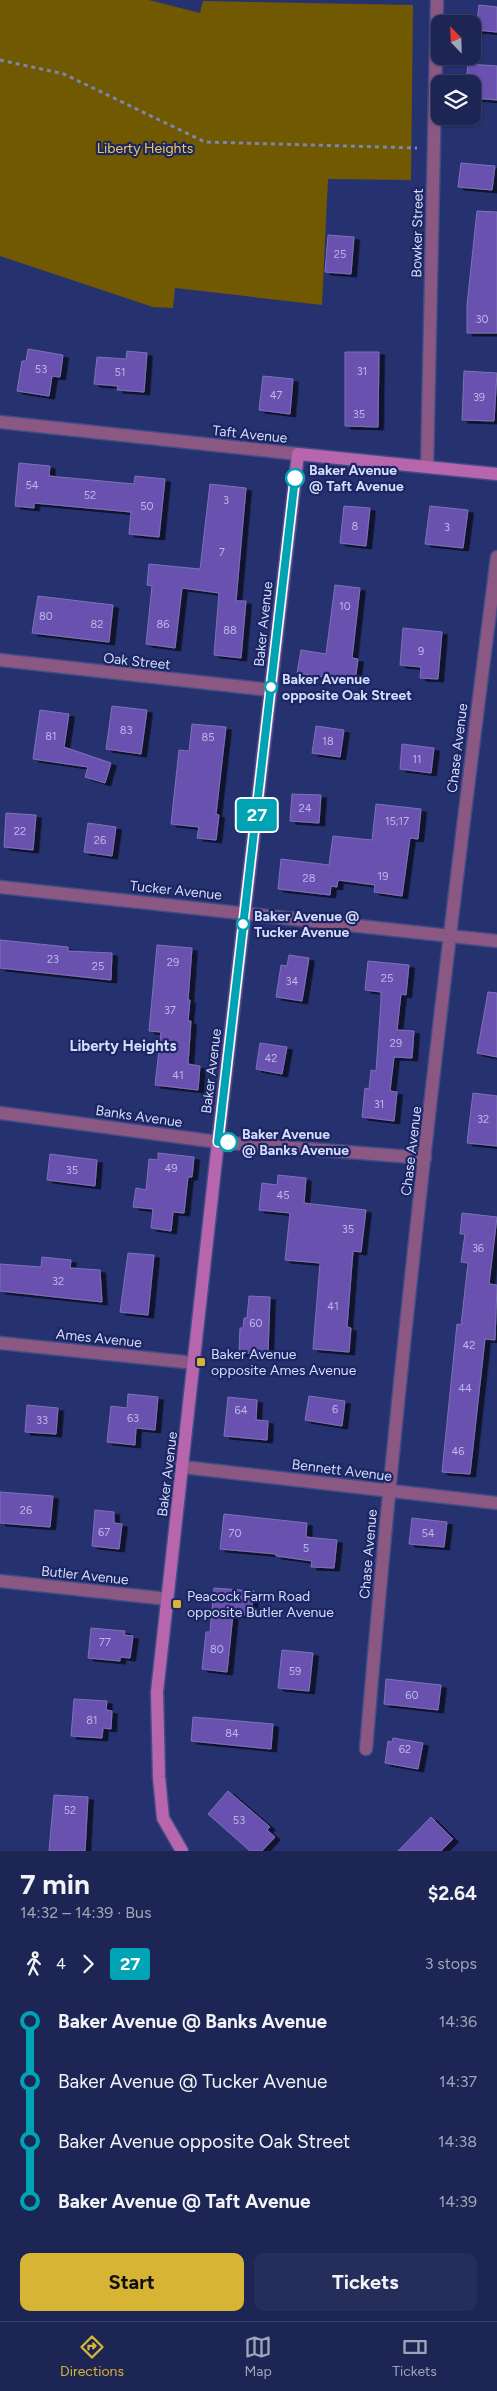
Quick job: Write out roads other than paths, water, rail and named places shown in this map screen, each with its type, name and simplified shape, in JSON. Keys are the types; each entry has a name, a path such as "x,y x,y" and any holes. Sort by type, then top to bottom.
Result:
{"street":[{"name":"Bowker Street","path":"427,467 437,0"},
{"name":"Taft Avenue","path":"0,422 497,474"},
{"name":"Baker Avenue","path":"182,1851 163,1818 159,1777 158,1692 196,1362 218,1142 298,454"},
{"name":"Chase Avenue","path":"366,1749 399,1377 450,935 497,557"},
{"name":"Oak Street","path":"0,660 271,690"},
{"name":"Tucker Avenue","path":"0,887 245,912 497,941"},
{"name":"Banks Avenue","path":"0,1113 218,1142 425,1158"},
{"name":"Ames Avenue","path":"0,1343 196,1362"},
{"name":"Bennett Avenue","path":"183,1467 497,1503"},
{"name":"Butler Avenue","path":"0,1580 168,1599"}],"place":[{"name":"Baker Avenue @ Taft Avenue","path":"295,478"},
{"name":"Baker Avenue opposite Oak Street","path":"271,687"},
{"name":"Baker Avenue @ Tucker Avenue","path":"243,924"},
{"name":"Baker Avenue @ Banks Avenue","path":"228,1142"},
{"name":"Baker Avenue opposite Ames Avenue","path":"201,1362"},
{"name":"Peacock Farm Road opposite Butler Avenue","path":"177,1604"}],"district":[{"name":"Liberty Heights","path":"123,1046"}]}
